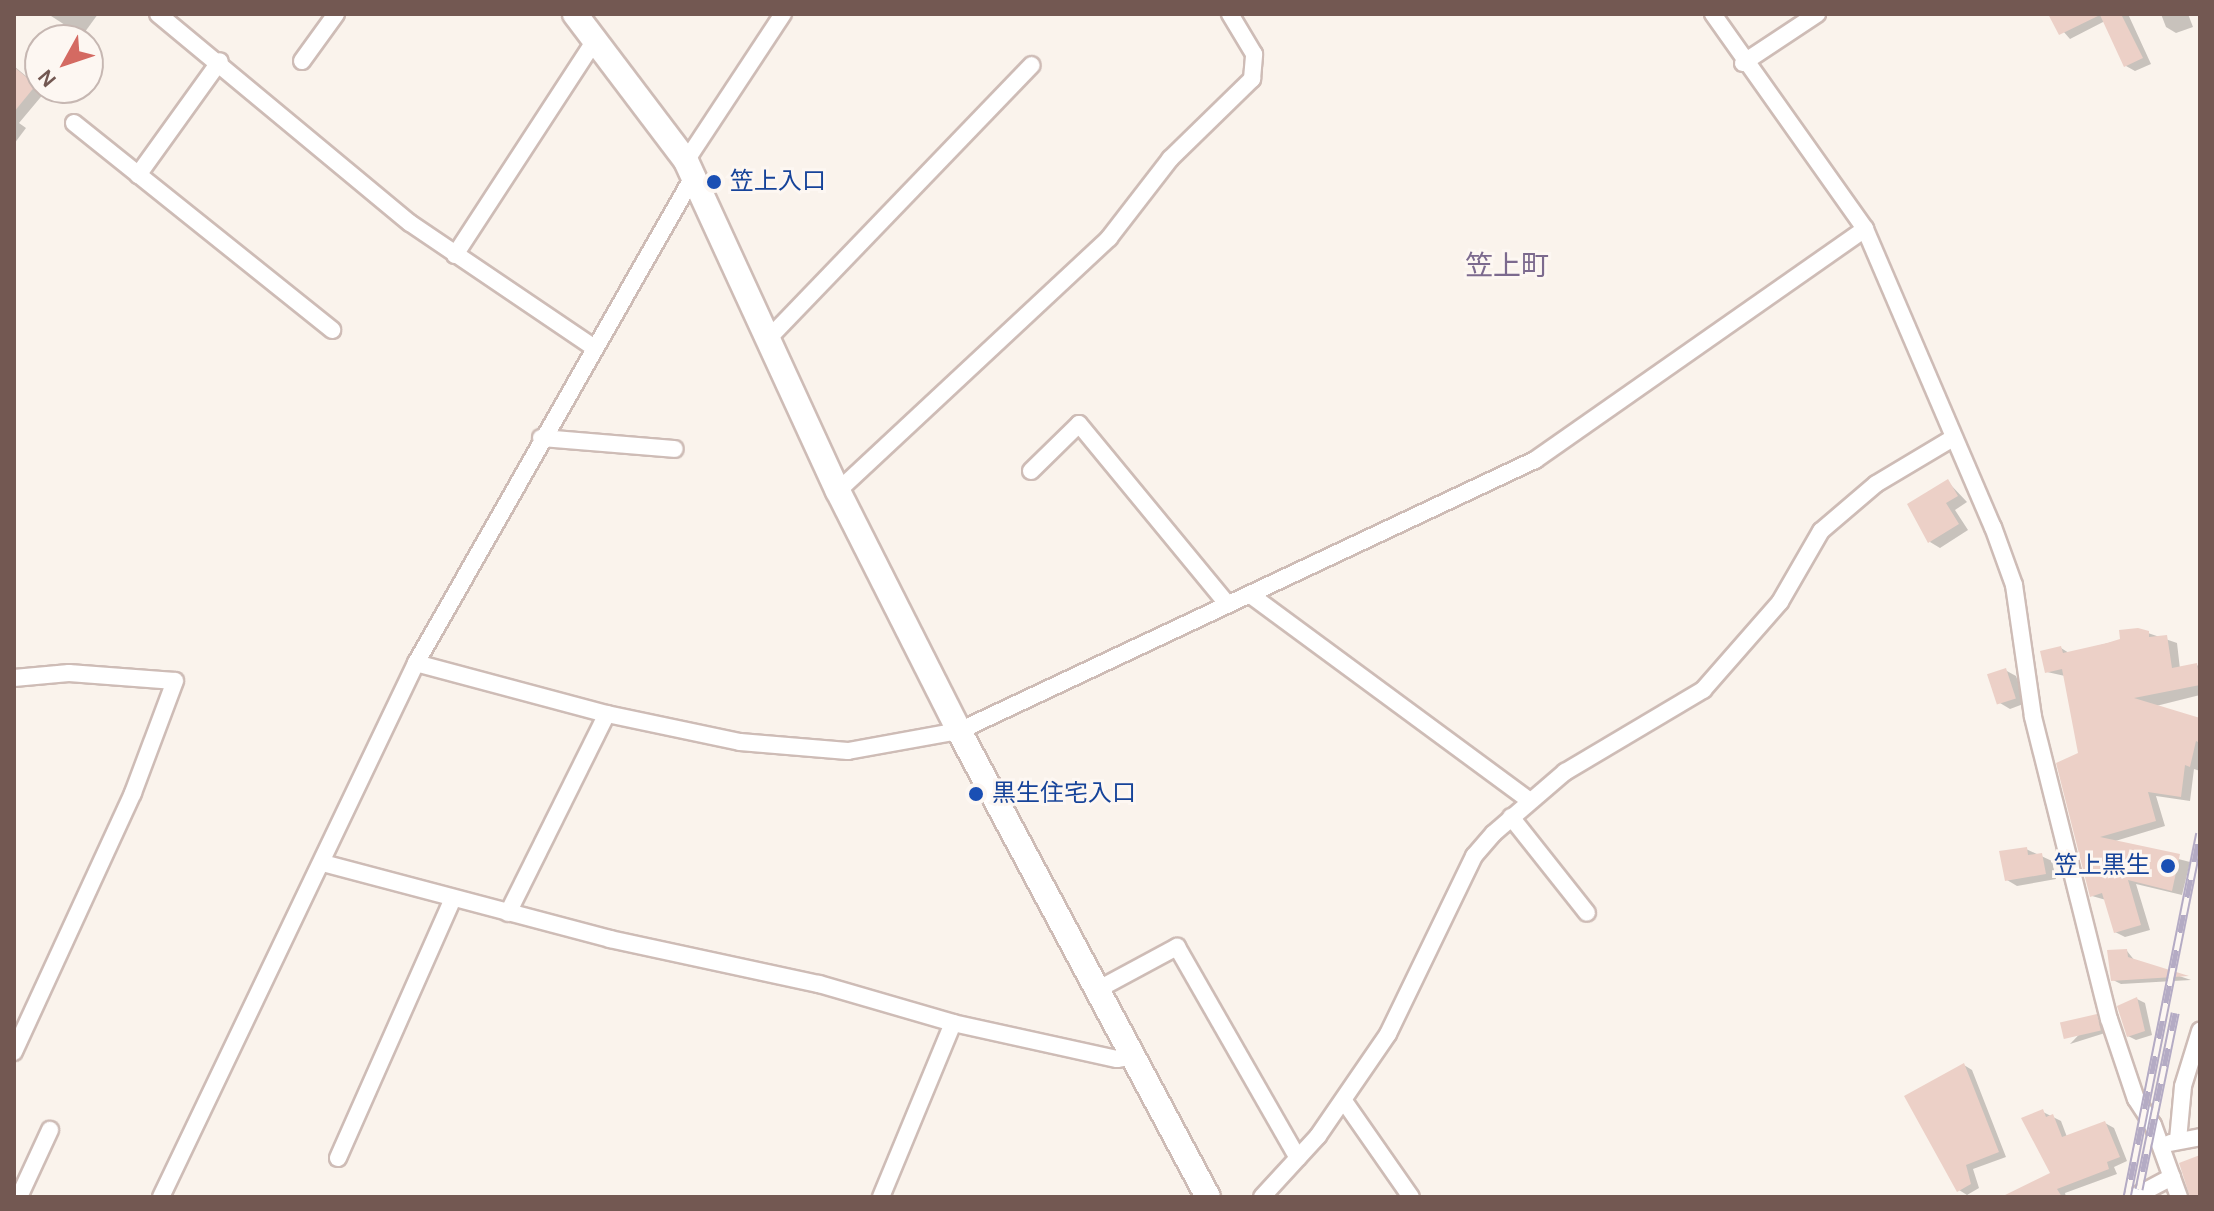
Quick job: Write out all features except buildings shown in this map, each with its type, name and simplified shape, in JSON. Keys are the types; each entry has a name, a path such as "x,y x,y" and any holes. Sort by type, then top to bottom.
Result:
{"street":[{"path":"158,14 220,61 410,223 592,346"},
{"path":"302,61 336,14"},
{"path":"575,14 689,169 838,491 959,731 1208,1197"},
{"path":"161,1197 416,663 689,169 783,14"},
{"path":"838,491 1109,238 1170,159 1252,79 1254,54 1230,14"},
{"path":"1713,14 1743,63 1865,229 2014,585 2033,717 2109,1019 2136,1099 2161,1146 2179,1197"},
{"path":"1743,63 1817,14"},
{"path":"455,255 595,40"},
{"path":"138,175 220,61"},
{"path":"768,339 1032,65"},
{"path":"74,123 332,330"},
{"path":"416,663 607,714 740,742 848,751 959,731 1252,596 1535,460 1865,229"},
{"path":"1031,471 1079,424 1228,605"},
{"path":"541,438 675,449"},
{"path":"1262,1197 1344,1101 1406,1005 1474,856 1529,800 1565,772 1703,690 1780,602 1821,531 1876,484 1953,438"},
{"path":"1252,596 1529,800"},
{"path":"14,678 69,673 175,681 133,793 14,1052"},
{"path":"508,913 607,714"},
{"path":"1511,817 1587,913"},
{"path":"323,863 508,913 742,965 953,1023 1117,1059 1134,1056"},
{"path":"338,1158 453,899"},
{"path":"1097,990 1177,947 1298,1158"},
{"path":"881,1197 953,1023"},
{"path":"2178,1140 2183,1086 2200,1031"},
{"path":"1344,1101 1411,1197"},
{"path":"19,1197 50,1130"},
{"path":"2161,1146 2200,1137"},
{"path":"2134,1197 2172,1177"}],"railway":[{"path":"2127,1197 2200,833"},
{"path":"2139,1189 2175,1013"}],"place":[{"name":"笠上入口","path":"714,182"},
{"name":"黒生住宅入口","path":"976,794"},
{"name":"笠上黒生","path":"2168,866"}],"district":[{"name":"笠上町","path":"1507,266"}]}
